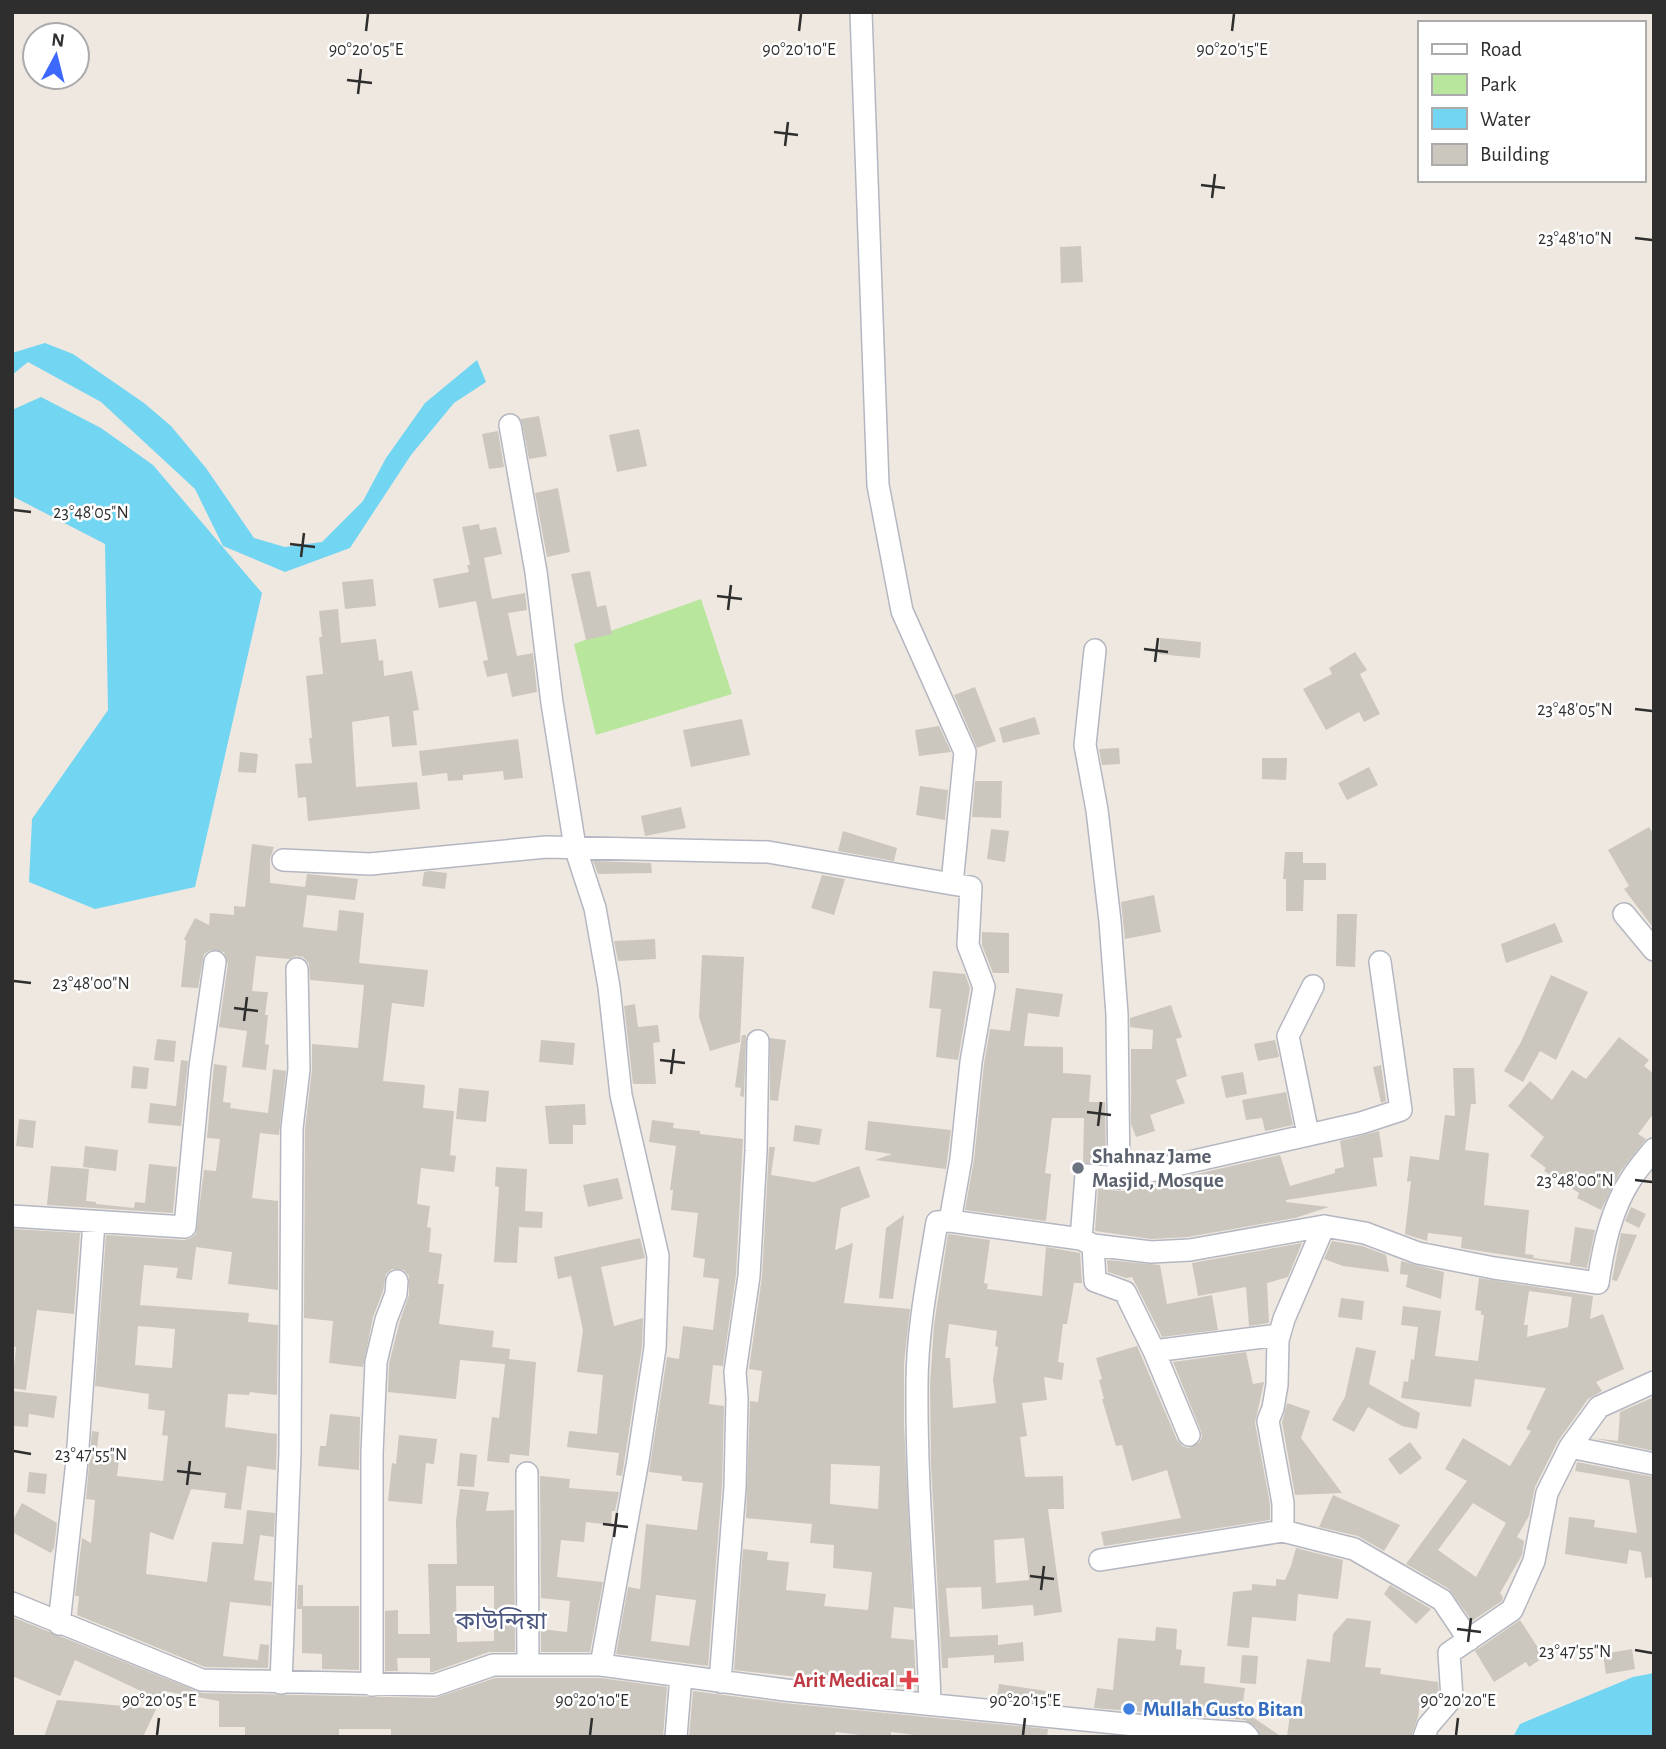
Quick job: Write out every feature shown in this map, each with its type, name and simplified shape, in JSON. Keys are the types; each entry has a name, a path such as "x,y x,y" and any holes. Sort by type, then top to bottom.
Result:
{"street":[{"path":"861,12 878,485 902,611 965,752 951,884"},
{"path":"510,425 536,572 552,703 575,848 596,908 609,986 621,1094 658,1256 655,1348 601,1665"},
{"path":"1095,650 1085,745 1097,810 1110,921 1117,1014 1118,1178"},
{"path":"283,860 370,864 546,847 768,852 971,887 968,945 984,987 950,1221"},
{"path":"1623,914 1654,950"},
{"path":"12,1216 185,1227 200,1067 215,962"},
{"path":"1189,1435 1154,1351 1125,1292 1095,1280 1087,1242 1086,1175 1118,1178 1361,1123 1401,1110 1380,962"},
{"path":"281,1683 290,1453 292,1128 299,1069 297,969"},
{"path":"1308,1134 1288,1036 1313,986"},
{"path":"720,1682 735,1487 735,1372 749,1276 757,1152 758,1041"},
{"path":"930,1704 927,1601 918,1495 916,1383 924,1301 937,1222 950,1221 1151,1252 1189,1250 1324,1226 1365,1233 1418,1253 1494,1268 1598,1283 1604,1247 1618,1207 1630,1180 1654,1149"},
{"path":"59,1623 77,1461 94,1222"},
{"path":"1283,1531 1283,1503 1268,1421 1277,1385 1279,1335 1324,1226"},
{"path":"372,1685 372,1453 376,1362 386,1320 397,1294 397,1281"},
{"path":"1154,1351 1279,1335"},
{"path":"1424,1737 1428,1726 1452,1698 1449,1653 1513,1610 1534,1561 1547,1493 1570,1447 1600,1407 1654,1382"},
{"path":"1570,1447 1654,1464"},
{"path":"527,1472 528,1665"},
{"path":"1100,1560 1283,1531 1354,1549 1442,1600 1469,1640"},
{"path":"12,1603 202,1680 435,1685 493,1665 601,1665 720,1682 930,1704 1145,1732 1244,1733 1248,1737"},
{"path":"676,1737 681,1676"}],"green space":[{"path":"701,599 732,694 596,735 574,644"}],"water":[{"path":"45,343 73,354 144,403 171,426 206,468 254,538 285,547 322,542 363,501 386,458 425,403 477,360 486,382 454,403 411,455 350,548 285,572 223,546 195,489 101,402 28,362 12,375 12,353"},
{"path":"41,397 101,428 153,465 262,593 195,887 95,909 29,882 32,819 108,710 105,544 12,496 12,410"},
{"path":"1654,1673 1654,1737 1513,1737 1520,1724 1633,1677"}],"building":[{"path":"1081,246 1083,282 1061,283 1060,247"},
{"path":"539,416 547,456 529,459 521,419"},
{"path":"639,429 647,466 617,472 609,435"},
{"path":"498,431 504,467 489,469 482,434"},
{"path":"558,488 570,552 547,557 535,493"},
{"path":"479,524 480,530 496,527 502,554 484,558 492,599 525,593 527,610 508,613 517,656 533,653 537,692 512,697 507,673 487,677 483,661 488,660 476,601 439,608 433,579 469,572 462,527"},
{"path":"590,571 597,607 606,605 612,634 586,640 571,574"},
{"path":"373,579 376,606 345,609 342,582"},
{"path":"338,609 341,643 376,639 379,661 383,660 384,676 412,671 419,710 413,711 417,745 392,747 389,716 352,722 356,787 417,782 420,809 308,821 306,797 298,798 295,764 312,763 306,676 323,674 319,611"},
{"path":"1160,638 1201,642 1200,658 1159,654"},
{"path":"1355,652 1367,670 1360,674 1380,714 1364,722 1359,712 1326,730 1303,689 1332,674 1329,668"},
{"path":"975,687 996,741 977,748 954,695"},
{"path":"1035,717 1040,734 1003,743 999,728"},
{"path":"742,719 750,755 691,767 683,730"},
{"path":"939,726 951,752 919,756 915,730"},
{"path":"518,739 523,778 504,780 503,771 463,775 463,780 448,781 447,773 422,776 419,751"},
{"path":"1119,748 1120,764 1102,765 1099,749"},
{"path":"240,752 258,754 256,773 238,772"},
{"path":"1262,758 1287,758 1286,780 1262,779"},
{"path":"1369,767 1378,785 1347,800 1338,783"},
{"path":"975,781 1002,781 1001,818 972,817"},
{"path":"920,786 948,790 945,820 916,815"},
{"path":"681,807 686,828 645,836 641,816"},
{"path":"1649,827 1654,835 1654,929 1624,889 1629,886 1608,850"},
{"path":"991,829 1009,831 1005,862 987,859"},
{"path":"843,831 897,848 894,861 838,851"},
{"path":"252,844 274,847 270,859 270,883 305,887 307,874 358,879 355,900 307,895 303,927 337,931 339,910 364,913 359,963 428,970 424,1007 392,1003 383,1081 425,1085 423,1108 454,1111 450,1155 456,1156 454,1172 421,1168 417,1204 430,1206 427,1227 431,1228 429,1252 442,1254 438,1284 444,1284 439,1324 494,1331 492,1347 510,1349 509,1359 536,1362 529,1456 510,1454 509,1463 487,1461 492,1417 499,1418 505,1364 460,1360 456,1399 388,1392 389,1364 409,1295 409,1276 404,1270 392,1269 386,1274 373,1317 363,1367 329,1363 333,1321 304,1318 305,1129 312,1070 312,1044 358,1048 364,985 310,980 309,963 303,957 289,959 256,956 252,991 268,992 265,1015 268,1015 265,1044 269,1045 266,1070 242,1067 247,1031 219,1027 228,964 224,952 211,950 204,954 198,988 181,987 186,941 184,939 195,918 209,925 210,913 234,915 234,906 245,907"},
{"path":"1285,852 1303,852 1303,863 1326,863 1326,880 1304,880 1303,911 1286,911 1286,879 1283,879"},
{"path":"593,861 651,863 652,873 598,874"},
{"path":"424,872 447,873 445,889 422,886"},
{"path":"822,875 845,879 834,915 811,908"},
{"path":"1154,895 1161,932 1125,939 1121,902"},
{"path":"1337,914 1357,914 1355,967 1336,966"},
{"path":"1555,923 1563,942 1506,963 1501,944"},
{"path":"982,932 1009,933 1009,973 993,973 982,945"},
{"path":"655,939 656,959 618,961 614,941"},
{"path":"702,955 744,957 740,1042 710,1051 699,1017"},
{"path":"933,971 965,974 970,988 958,1060 936,1057 941,1009 929,1008"},
{"path":"1551,975 1588,992 1556,1060 1540,1051 1523,1082 1504,1071 1521,1042"},
{"path":"1016,988 1063,994 1059,1017 1028,1013 1024,1046 1063,1047 1063,1073 1091,1075 1089,1102 1105,1102 1106,1164 1083,1163 1084,1118 1052,1118 1045,1173 1051,1174 1046,1221 965,1210 990,1029 1010,1031"},
{"path":"635,1004 638,1027 658,1025 660,1042 653,1043 656,1084 633,1084 624,1006"},
{"path":"1171,1005 1182,1037 1176,1039 1187,1076 1176,1080 1185,1103 1150,1115 1155,1131 1136,1137 1131,1124 1131,1049 1152,1049 1153,1030 1130,1027 1130,1018"},
{"path":"742,1035 746,1035 744,1097 740,1096 741,1088 735,1087"},
{"path":"1619,1037 1649,1060 1644,1066 1654,1074 1654,1113 1638,1134 1646,1139 1620,1172 1601,1210 1577,1198 1579,1193 1544,1171 1546,1168 1530,1156 1544,1137 1508,1106 1530,1081 1552,1100 1572,1070 1586,1079"},
{"path":"770,1038 786,1040 778,1101 770,1100"},
{"path":"157,1039 176,1041 174,1062 154,1060"},
{"path":"541,1040 575,1043 573,1065 539,1062"},
{"path":"1275,1040 1279,1057 1258,1061 1254,1044"},
{"path":"181,1060 188,1061 181,1126 148,1123 150,1103 176,1106"},
{"path":"214,1064 227,1066 223,1102 231,1103 230,1108 268,1113 273,1069 286,1071 279,1135 260,1133 252,1198 278,1201 278,1290 228,1284 232,1252 196,1247 192,1280 176,1278 178,1268 144,1265 140,1305 249,1313 248,1322 278,1325 277,1395 250,1392 249,1395 228,1394 225,1427 277,1434 276,1470 247,1466 241,1510 224,1508 226,1493 191,1489 173,1540 150,1532 146,1574 207,1582 212,1542 243,1544 247,1510 275,1513 274,1537 260,1535 254,1580 272,1582 271,1606 230,1602 223,1656 258,1660 260,1644 269,1645 268,1668 205,1667 77,1615 79,1596 75,1596 82,1538 91,1543 95,1500 86,1499 92,1431 99,1432 97,1449 120,1451 117,1476 163,1481 168,1436 162,1435 165,1411 148,1409 149,1394 95,1386 106,1235 184,1240 196,1234 204,1170 216,1171 220,1139 207,1138","holes":["138,1326 175,1329 172,1368 135,1365"]},
{"path":"1381,1065 1386,1101 1381,1103 1373,1067"},
{"path":"133,1066 149,1068 147,1089 131,1088"},
{"path":"1453,1068 1474,1068 1476,1104 1471,1104 1465,1150 1489,1153 1484,1205 1529,1210 1525,1254 1534,1255 1533,1258 1570,1263 1575,1227 1595,1230 1587,1268 1461,1248 1462,1237 1428,1233 1427,1241 1405,1234 1411,1181 1407,1182 1410,1156 1439,1160 1445,1115 1455,1116"},
{"path":"1243,1072 1247,1094 1226,1098 1221,1076"},
{"path":"459,1088 489,1091 486,1122 456,1119"},
{"path":"1286,1092 1293,1125 1265,1131 1262,1118 1246,1120 1242,1100"},
{"path":"585,1104 586,1125 573,1125 573,1144 549,1144 545,1106"},
{"path":"19,1119 36,1121 33,1148 16,1146"},
{"path":"652,1120 674,1123 673,1128 700,1131 700,1134 743,1139 736,1275 723,1366 713,1365 709,1404 724,1406 722,1486 708,1666 616,1654 628,1587 640,1589 646,1524 697,1530 703,1483 682,1481 682,1476 649,1472 667,1357 679,1359 683,1326 713,1330 719,1279 703,1277 705,1259 693,1257 698,1213 671,1210 673,1190 670,1190 676,1146 649,1142","holes":["656,1595 696,1600 689,1646 651,1641"]},
{"path":"868,1121 951,1130 946,1169 875,1160 892,1154 865,1150"},
{"path":"795,1125 822,1129 819,1145 793,1141"},
{"path":"1379,1131 1383,1157 1373,1158 1377,1186 1286,1200 1329,1207 1295,1218 1188,1237 1151,1239 1095,1231 1098,1189 1122,1191 1280,1155 1290,1186 1335,1173 1335,1169 1344,1167 1340,1141"},
{"path":"85,1146 118,1150 116,1171 83,1167"},
{"path":"769,1147 775,1147 771,1175 814,1182 859,1166 870,1197 841,1208 835,1250 853,1243 844,1303 910,1309 904,1364 904,1425 913,1609 894,1607 891,1638 914,1640 916,1686 891,1687 734,1670 743,1549 768,1552 767,1560 789,1562 786,1590 826,1594 824,1606 868,1610 872,1572 833,1568 834,1545 810,1543 812,1524 746,1518 750,1401 758,1402 762,1371 749,1369 762,1277","holes":["831,1464 880,1466 878,1509 830,1504"]},
{"path":"149,1164 177,1167 173,1213 47,1205 51,1166 89,1169 86,1201 134,1208 135,1202 145,1203"},
{"path":"496,1167 527,1169 525,1211 543,1212 542,1228 519,1227 517,1263 494,1262 499,1187 495,1186"},
{"path":"618,1178 623,1199 588,1207 583,1185"},
{"path":"1631,1207 1646,1214 1639,1228 1625,1221"},
{"path":"904,1215 893,1299 879,1298 886,1228"},
{"path":"14,1229 80,1233 74,1314 37,1310 26,1390 12,1388 16,1347 12,1346"},
{"path":"1621,1233 1637,1235 1617,1281 1612,1280"},
{"path":"948,1234 990,1240 984,1283 988,1284 987,1289 1042,1296 1046,1247 1080,1253 1082,1283 1074,1283 1067,1324 1063,1324 1058,1362 1064,1363 1062,1380 1044,1377 1047,1400 1022,1403 1027,1436 1020,1437 1025,1477 1063,1476 1064,1509 1048,1509 1062,1612 1034,1616 1033,1605 982,1609 981,1587 946,1588 950,1637 998,1635 998,1645 1023,1642 1024,1661 994,1663 994,1655 948,1658 948,1668 942,1668 931,1465 930,1385 934,1325","holes":["949,1324 997,1331 995,1346 998,1347 993,1380 996,1403 953,1408 950,1358 945,1358","1024,1538 1029,1580 996,1583 994,1540"]},
{"path":"640,1238 645,1258 601,1267 614,1326 643,1318 642,1347 622,1476 616,1475 619,1453 567,1447 569,1431 597,1434 603,1375 577,1372 583,1330 571,1276 558,1279 554,1257"},
{"path":"1332,1241 1362,1246 1386,1255 1389,1272 1343,1266 1324,1259"},
{"path":"1302,1243 1288,1277 1267,1283 1269,1323 1249,1326 1246,1287 1198,1296 1192,1263"},
{"path":"1107,1260 1160,1265 1167,1304 1212,1295 1218,1330 1162,1337 1132,1277 1126,1278 1108,1272"},
{"path":"1401,1261 1444,1272 1441,1299 1406,1287 1408,1275 1400,1274"},
{"path":"1479,1278 1593,1296 1590,1319 1603,1314 1624,1369 1596,1382 1602,1391 1588,1399 1558,1441 1535,1487 1529,1516 1517,1537 1524,1541 1522,1555 1500,1593 1502,1601 1472,1621 1449,1589 1406,1564 1467,1481 1445,1469 1463,1438 1510,1466 1531,1431 1526,1429 1546,1388 1475,1379 1471,1407 1401,1398 1404,1381 1408,1382 1411,1359 1414,1360 1418,1327 1401,1325 1403,1306 1441,1311 1435,1356 1478,1361 1484,1315 1475,1310","holes":["1529,1291 1572,1297 1568,1327 1527,1337 1528,1325 1524,1325","1473,1503 1506,1523 1476,1577 1438,1550"]},
{"path":"1341,1298 1364,1301 1362,1320 1338,1317"},
{"path":"1137,1346 1177,1440 1188,1448 1199,1443 1201,1431 1173,1362 1246,1352 1253,1384 1264,1382 1255,1423 1270,1504 1270,1520 1104,1546 1101,1532 1181,1518 1167,1470 1132,1481 1122,1445 1116,1446 1102,1399 1099,1380 1102,1379 1096,1358"},
{"path":"1356,1347 1376,1351 1369,1384 1420,1413 1417,1429 1402,1426 1368,1407 1354,1432 1332,1420 1345,1397"},
{"path":"12,1391 57,1396 54,1418 29,1414 28,1427 12,1426"},
{"path":"1654,1397 1654,1451 1593,1438 1618,1441 1620,1412"},
{"path":"1287,1403 1310,1411 1301,1438 1342,1493 1295,1495 1282,1422"},
{"path":"330,1414 360,1417 359,1470 318,1466 320,1446 326,1446"},
{"path":"399,1435 437,1439 434,1464 426,1463 422,1504 388,1501 392,1463 396,1464"},
{"path":"1410,1442 1422,1458 1400,1475 1388,1459"},
{"path":"460,1453 477,1455 474,1487 457,1486"},
{"path":"1577,1462 1654,1477 1654,1577 1645,1578 1641,1552 1629,1550 1627,1564 1565,1554 1569,1517 1595,1520 1594,1527 1637,1533 1629,1480 1575,1471"},
{"path":"29,1472 47,1474 45,1494 27,1492"},
{"path":"540,1476 570,1479 569,1488 619,1492 615,1511 612,1511 611,1525 586,1522 584,1542 561,1540 557,1577 603,1582 590,1652 541,1652 541,1629 567,1632 570,1601 541,1598"},
{"path":"460,1489 489,1492 486,1511 514,1510 515,1652 489,1652 433,1672 430,1672 430,1658 397,1658 398,1671 385,1671 385,1611 398,1610 398,1634 430,1634 428,1564 457,1564 456,1521","holes":["456,1586 494,1586 494,1641 457,1642"]},
{"path":"1333,1495 1400,1525 1384,1551 1358,1536 1319,1527"},
{"path":"22,1503 57,1523 51,1553 12,1532 12,1522"},
{"path":"1296,1548 1343,1560 1338,1599 1298,1594 1296,1621 1252,1617 1249,1648 1227,1646 1233,1592 1252,1590 1252,1584 1276,1586 1276,1579 1285,1580"},
{"path":"298,1585 303,1585 303,1606 359,1606 359,1670 322,1669 322,1654 302,1653 302,1609 297,1609"},
{"path":"1390,1585 1431,1609 1416,1624 1384,1594"},
{"path":"12,1617 202,1693 435,1698 495,1678 600,1678 667,1687 663,1737 391,1737 391,1729 339,1729 339,1737 245,1737 245,1727 219,1727 219,1701 164,1691 160,1700 75,1660 60,1696 12,1676"},
{"path":"1347,1618 1371,1621 1365,1667 1381,1668 1380,1674 1438,1682 1439,1694 1430,1704 1420,1703 1411,1737 1287,1737 1290,1714 1299,1715 1307,1659 1330,1662 1333,1634"},
{"path":"1520,1620 1544,1657 1529,1667 1526,1662 1494,1682 1475,1651"},
{"path":"1156,1627 1177,1629 1176,1649 1182,1650 1180,1665 1205,1667 1204,1683 1245,1688 1242,1710 1282,1737 1261,1737 1257,1728 1245,1720 1094,1708 1097,1688 1113,1690 1118,1638 1155,1641"},
{"path":"1632,1649 1635,1669 1606,1674 1603,1654"},
{"path":"1242,1655 1258,1656 1256,1684 1240,1683"},
{"path":"999,1684 1046,1691 1044,1703 997,1698"},
{"path":"693,1691 784,1703 1048,1729 1047,1737 930,1737 891,1732 891,1737 876,1737 836,1732 834,1737 689,1737"},
{"path":"57,1700 156,1709 143,1737 44,1737"}],"place":[{"name":"Shahnaz Jame Masjid, Mosque","path":"1078,1168"},
{"name":"Arit Medical","path":"909,1680"},
{"name":"Mullah Gusto Bitan","path":"1129,1709"}],"district":[{"name":"কাউন্দিয়া","path":"501,1621"}]}
